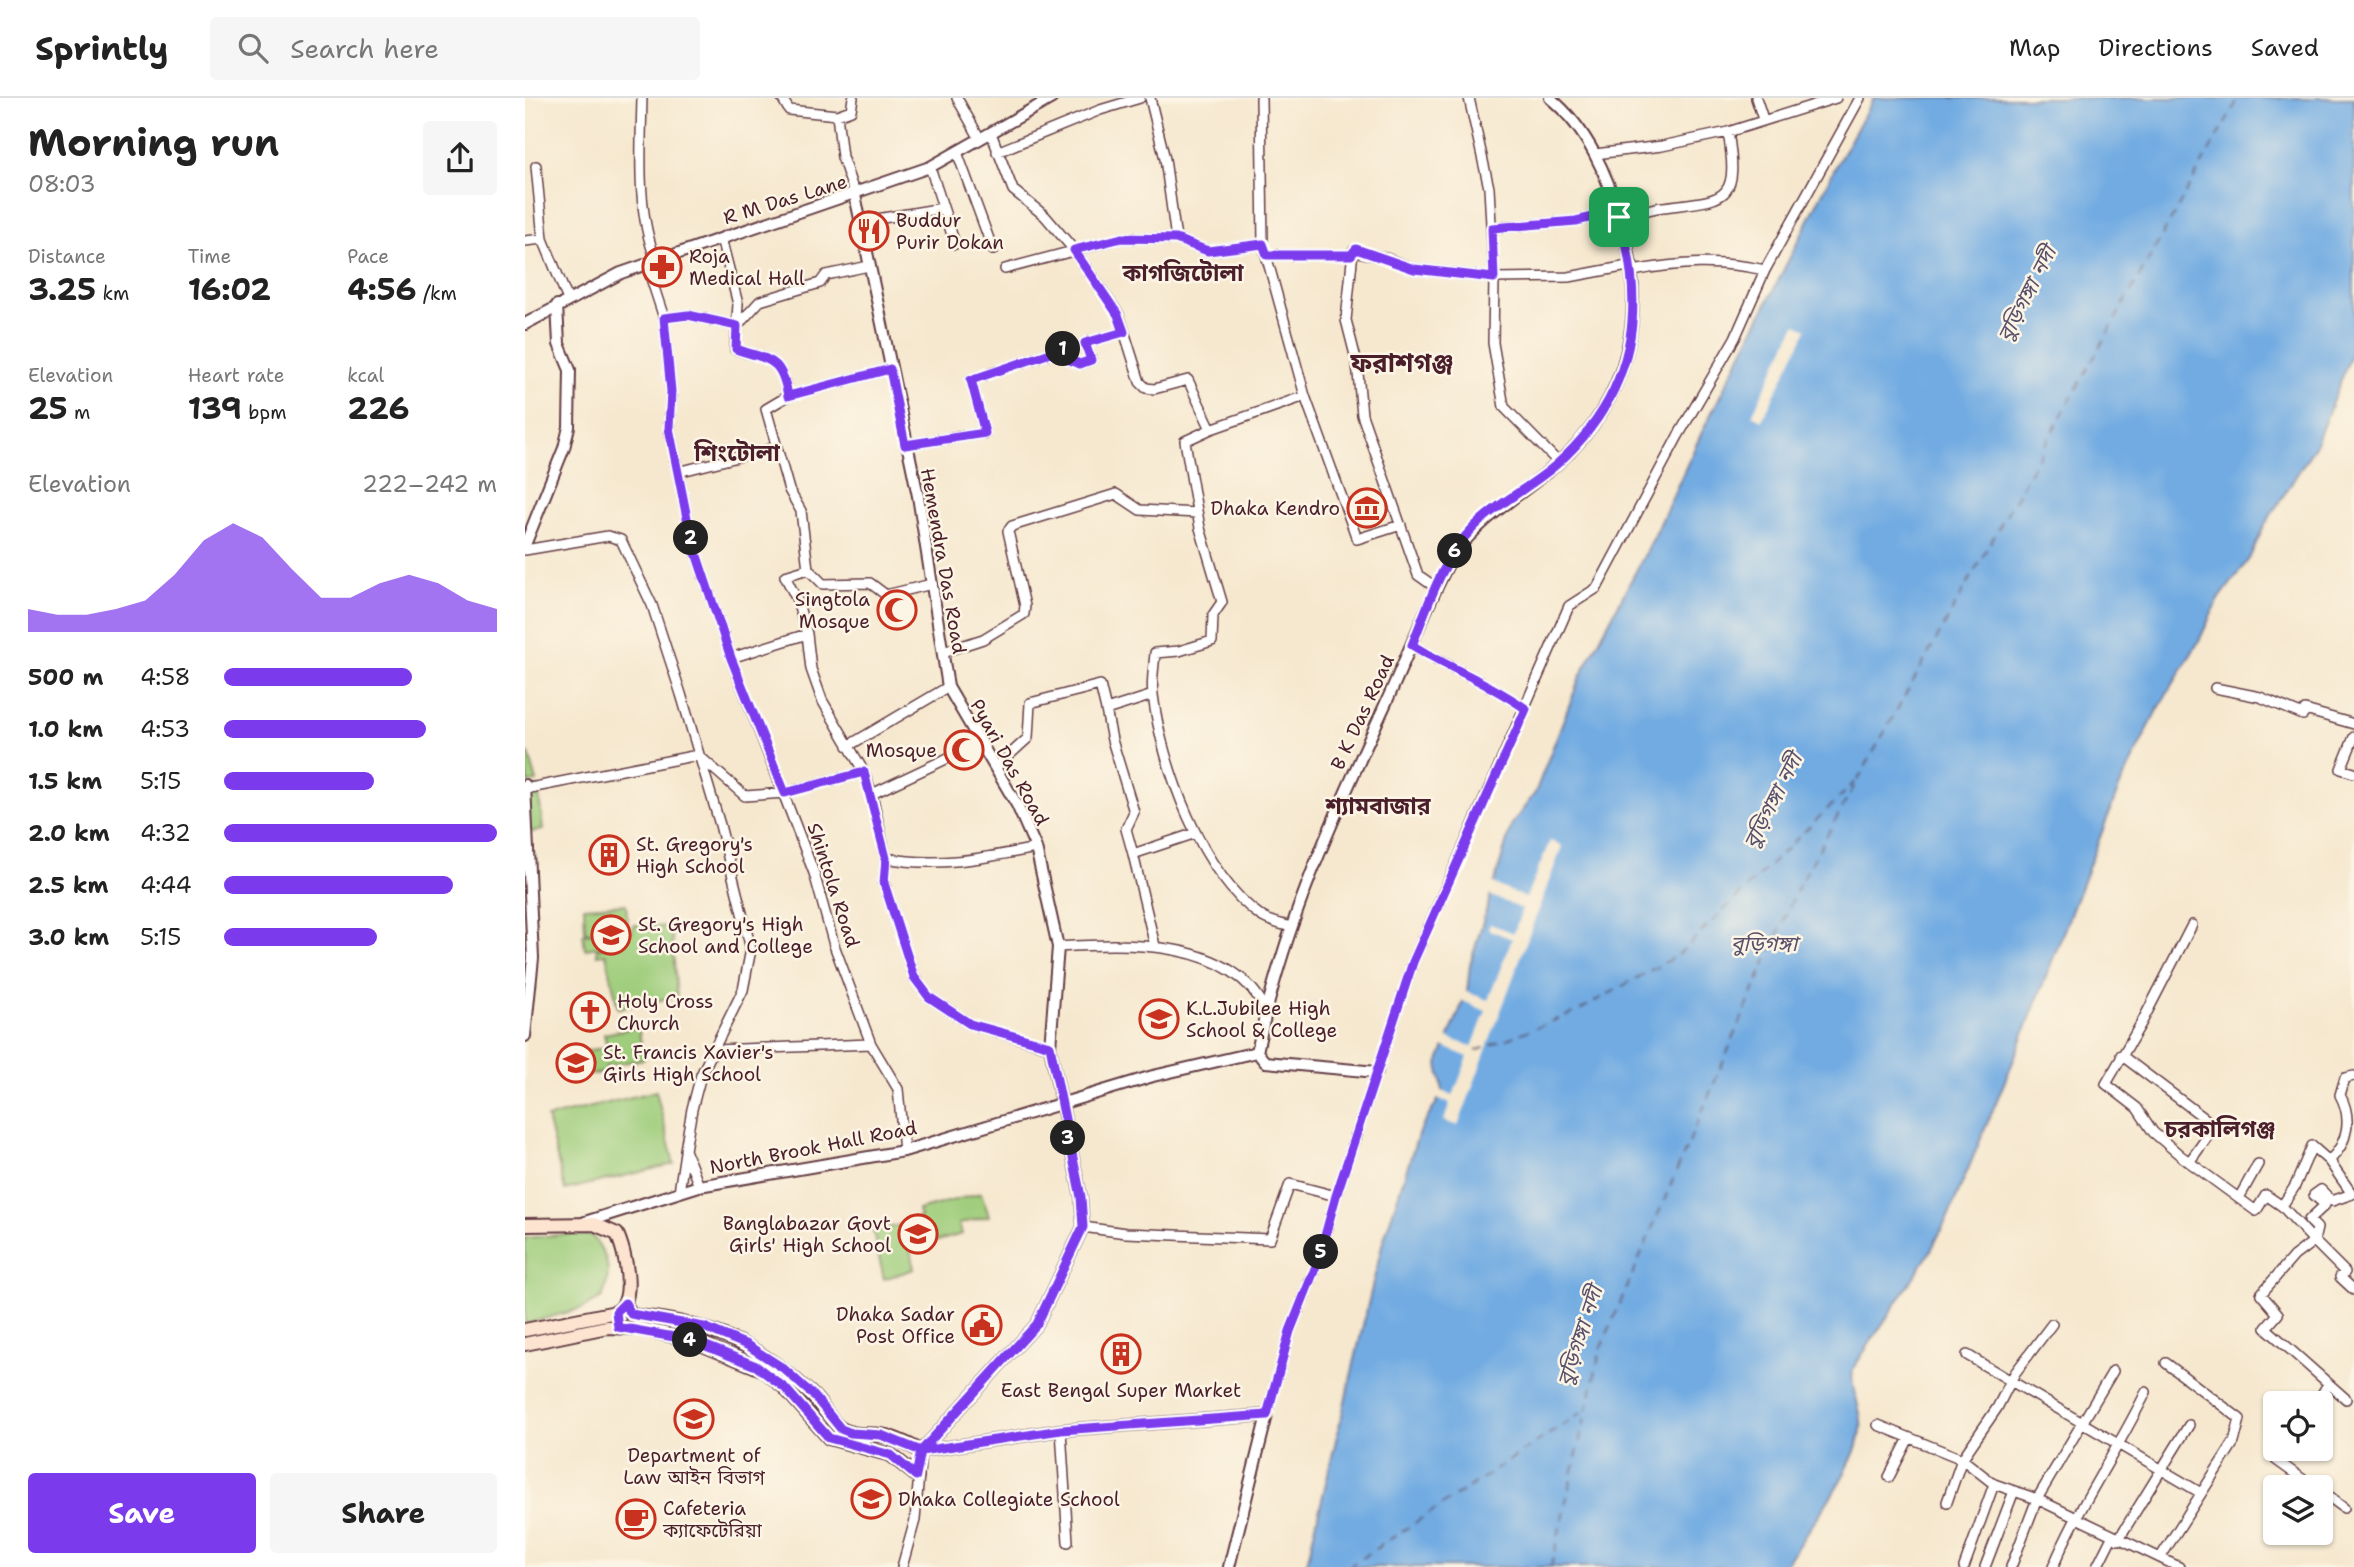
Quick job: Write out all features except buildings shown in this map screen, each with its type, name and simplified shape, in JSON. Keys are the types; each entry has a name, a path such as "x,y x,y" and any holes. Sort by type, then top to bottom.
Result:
{"main road":[{"path":"525,1225 605,1226 617,1234 627,1265 618,1327"},
{"path":"525,1330 620,1308 637,1316 704,1327 747,1345 783,1368 814,1396 841,1429 851,1433 881,1435 921,1451"},
{"path":"525,1345 579,1331 618,1327 691,1340 756,1366 785,1388 829,1438 891,1455 916,1476"}],"street":[{"name":"Shintola Road","path":"642,98 641,150 645,219 651,262 664,318 671,391 669,428 691,538 731,658 814,873 834,945 871,1044 898,1089 904,1151"},
{"path":"782,98 789,110 837,115 851,110 853,98"},
{"path":"957,98 980,139"},
{"name":"R M Das Lane","path":"525,324 557,305 651,262 855,195 930,167 1052,98"},
{"path":"997,152 1100,110 1140,98"},
{"path":"1150,98 1165,159 1176,239"},
{"path":"1261,98 1263,244 1305,396 1357,539 1401,526"},
{"path":"1469,98 1489,188 1494,278 1493,343 1504,407 1559,463"},
{"name":"B K Das Road","path":"1257,1052 1266,1010 1291,927 1350,777 1453,555 1473,528 1559,463 1610,399 1629,352 1634,316 1633,268 1619,214 1595,154 1563,109 1550,98"},
{"path":"1756,98 1763,119"},
{"path":"1595,154 1663,146 1728,132 1836,98"},
{"path":"1229,1567 1290,1331 1318,1261 1336,1196 1413,962 1569,606 1597,588 1678,436 1735,338 1765,270 1860,98"},
{"path":"837,115 842,157 855,195"},
{"path":"1492,228 1576,221 1663,207 1695,205 1717,199 1727,189 1734,165 1728,132"},
{"path":"991,133 1013,190 1045,216 1074,250 1118,315 1140,382 1146,388 1154,389 1188,380 1192,383 1211,429"},
{"path":"957,152 993,250"},
{"path":"536,166 543,239 568,300"},
{"path":"930,167 955,244"},
{"name":"Hemendra Das Road","path":"855,195 905,445 918,496 949,687"},
{"path":"859,222 943,208"},
{"path":"727,235 722,242 738,304 736,349 776,363 784,371 788,396"},
{"path":"1005,269 1122,238 1176,239 1208,251 1263,244"},
{"path":"525,241 543,239"},
{"path":"1436,587 1418,575 1362,415 1357,363 1346,320 1351,255 1356,249 1414,269 1494,278 1569,277 1677,263 1726,262 1765,270"},
{"path":"1267,255 1351,255"},
{"path":"737,326 760,301 820,283 826,275 869,266"},
{"path":"557,305 559,344 571,370 569,427 564,448 525,547 608,536 621,540 652,605 720,825 751,949 743,990 701,1075 679,1192"},
{"path":"664,318 688,315 737,326"},
{"path":"905,445 985,433 971,380 1065,348 1070,360 1080,364 1091,360 1085,343 1124,332"},
{"path":"890,369 788,396 766,409 789,490 801,511 808,569 823,584 870,583 886,595 932,584"},
{"path":"1291,927 1263,918 1238,896 1196,833 1169,763 1153,695 1156,651 1179,650 1213,639 1213,615 1221,598 1197,513 1185,441 1211,429 1305,396"},
{"path":"678,472 777,447"},
{"path":"943,652 983,639 1024,614 1025,606 1008,531 1012,526 1116,494 1140,510 1197,513"},
{"path":"808,569 785,576 797,600 807,634 811,669 823,700 864,772 872,794 886,858 884,883 914,977 929,997 970,1024 1050,1046"},
{"path":"731,658 807,634"},
{"path":"1412,645 1437,661 1496,687 1526,709"},
{"path":"996,767 1028,738 1030,703 1100,685 1112,740 1134,813 1126,829 1154,946"},
{"path":"848,746 949,687"},
{"name":"Pyari Das Road","path":"949,687 996,767 1036,848 1058,947 1050,1046 1081,1197 1083,1227"},
{"path":"2214,688 2246,693 2303,715 2305,710 2322,713 2354,724"},
{"path":"1106,709 1153,695"},
{"path":"2354,737 2341,769 2354,773"},
{"path":"872,794 982,742"},
{"path":"525,1036 529,959 525,788 698,755"},
{"path":"698,755 745,796 785,793 864,772"},
{"path":"1133,854 1196,833"},
{"path":"886,858 915,863 950,863 1036,848"},
{"path":"2192,925 2142,1023 2106,1084 2137,1108 2153,1132 2256,1211 2266,1195 2282,1206 2345,1272 2340,1278 2354,1290"},
{"path":"1058,947 1154,946 1181,950 1222,967 1257,992 1266,1010"},
{"path":"716,1049 871,1044"},
{"path":"1257,1052 1265,1062 1377,1072"},
{"name":"North Brook Hall Road","path":"579,1224 699,1186 904,1151 1153,1076 1257,1052"},
{"path":"2121,1055 2215,1126 2190,1161"},
{"path":"2329,1161 2338,1152 2348,1124 2348,1110 2340,1094 2345,1077 2353,1077"},
{"path":"2282,1206 2295,1186 2312,1146 2329,1161 2352,1194 2332,1201 2321,1190 2314,1195 2325,1205 2309,1220 2317,1228 2313,1241 2294,1256 2261,1294 2278,1314 2266,1328 2346,1398"},
{"path":"685,1150 699,1186"},
{"path":"2329,1161 2354,1197"},
{"path":"2239,1198 2258,1164"},
{"path":"902,1567 915,1520 916,1476 921,1451 1037,1324 1083,1227 1126,1233 1270,1239 1290,1184 1336,1196"},
{"path":"1947,1502 1962,1460 2010,1382 2052,1324"},
{"path":"1966,1355 2201,1493"},
{"path":"2160,1558 2234,1442 2240,1419 2167,1363"},
{"path":"2011,1567 2037,1499 2113,1371"},
{"path":"2324,1391 2328,1384"},
{"path":"2053,1567 2075,1519 2119,1445 2146,1392"},
{"path":"921,1451 1061,1430 1267,1415"},
{"path":"1878,1425 1962,1460 1994,1483 2037,1499 2173,1566"},
{"path":"2098,1567 2189,1425"},
{"path":"1061,1430 1067,1542"},
{"path":"1889,1477 1909,1438"},
{"path":"2277,1461 2297,1475"},
{"path":"1964,1567 1994,1483"},
{"path":"1985,1567 2014,1491"},
{"path":"2333,1500 2344,1508"}],"green space":[{"path":"529,754 537,782 528,783 525,755"},
{"path":"538,787 543,830 530,832 528,791"},
{"path":"626,904 628,929 585,932 584,907"},
{"path":"633,925 671,927 677,997 618,1008 606,954 597,955 597,949 609,946 607,934 632,932"},
{"path":"603,933 605,946 585,949 583,934"},
{"path":"638,1027 644,1059 606,1066 606,1072 590,1075 586,1051 607,1047 604,1034"},
{"path":"656,1091 674,1164 565,1190 547,1118"},
{"path":"981,1193 989,1216 959,1224 962,1234 910,1249 914,1269 884,1279 873,1231 920,1217 918,1210"},
{"path":"568,1234 592,1236 602,1251 608,1273 602,1298 583,1308 525,1324 525,1238"}],"water":[{"name":"বুড়িগঙ্গা","path":"1874,98 2354,98 2354,347 2315,446 2264,526 2249,559 2217,602 2199,641 2155,714 2119,788 2015,1057 1948,1217 1929,1254 1854,1367 1852,1374 1861,1430 1850,1463 1784,1567 1306,1567 1382,1245 1419,1132 1443,1092 1438,1064 1467,992 1470,965 1512,824 1535,793 1581,675 1655,535 1702,432 1838,162"}],"pier":[{"path":"1796,324 1807,329 1762,420 1752,415"},
{"path":"1550,841 1562,846 1458,1126 1444,1121 1450,1103 1436,1098 1439,1090 1453,1096 1468,1057 1442,1046 1446,1037 1472,1047 1486,1011 1461,1000 1464,991 1488,1000 1512,939 1488,929 1490,924 1514,933 1522,909 1487,894 1491,883 1526,898"}],"ferry route":[{"path":"1551,1567 1601,1348 1798,887 2239,98"},
{"path":"1476,1051 1578,1011 1678,955 1855,782"},
{"path":"1348,1567 1587,1409"}],"place":[{"name":"Buddur Purir Dokan","path":"869,231"},
{"name":"Roja Medical Hall","path":"662,267"},
{"name":"Dhaka Kendro","path":"1367,508"},
{"name":"Singtola Mosque","path":"897,610"},
{"name":"Mosque","path":"964,750"},
{"name":"St. Gregory's High School","path":"609,855"},
{"name":"St. Gregory's High School and College","path":"611,935"},
{"name":"Holy Cross Church","path":"590,1012"},
{"name":"K.L.Jubilee High School & College","path":"1159,1019"},
{"name":"St. Francis Xavier's Girls High School","path":"576,1063"},
{"name":"Banglabazar Govt Girls' High School","path":"918,1234"},
{"name":"Dhaka Sadar Post Office","path":"982,1325"},
{"name":"East Bengal Super Market","path":"1121,1354"},
{"name":"Department of Law আইন বিভাগ","path":"694,1419"},
{"name":"Dhaka Collegiate School","path":"871,1499"},
{"name":"Cafeteria ক্যাফেটেরিয়া","path":"636,1519"}],"district":[{"name":"কাগজিটোলা","path":"1183,273"},
{"name":"ফরাশগঞ্জ","path":"1402,363"},
{"name":"শিংটোলা","path":"737,453"},
{"name":"শ্যামবাজার","path":"1378,806"},
{"name":"চরকালিগঞ্জ","path":"2220,1129"}],"route":[{"path":"1619,217 1618,211 1576,221 1492,228 1494,278 1414,269 1356,249 1351,255 1267,255 1263,244 1208,251 1176,239 1122,238 1074,250 1118,315 1124,332 1085,343 1091,360 1080,364 1070,360 1065,348 970,380 985,433 905,445 890,369 788,396 784,371 776,363 736,349 737,326 688,315 664,318 671,391 669,428 691,538 731,658 785,793 864,772 872,794 886,858 884,883 914,977 929,997 970,1024 1050,1046 1081,1197 1083,1227 1037,1324 921,1451 881,1435 862,1435 841,1429 814,1396 765,1354 704,1327 637,1316 631,1314 625,1303 621,1310 616,1312 618,1327 637,1328 691,1340 756,1366 785,1388 807,1417 829,1438 838,1443 891,1455 916,1476 921,1451 1061,1430 1174,1419 1267,1415 1290,1331 1318,1261 1336,1196 1413,962 1526,709 1496,687 1437,661 1412,645 1436,587 1453,555 1473,528 1559,463 1592,425 1610,399 1629,352 1634,316 1633,265 1619,217"}],"water label":[{"name":"বুড়িগঙ্গা নদী","path":"2027,294"},
{"name":"বুড়িগঙ্গা নদী","path":"1773,801"},
{"name":"বুড়িগঙ্গা নদী","path":"1580,1336"}]}
